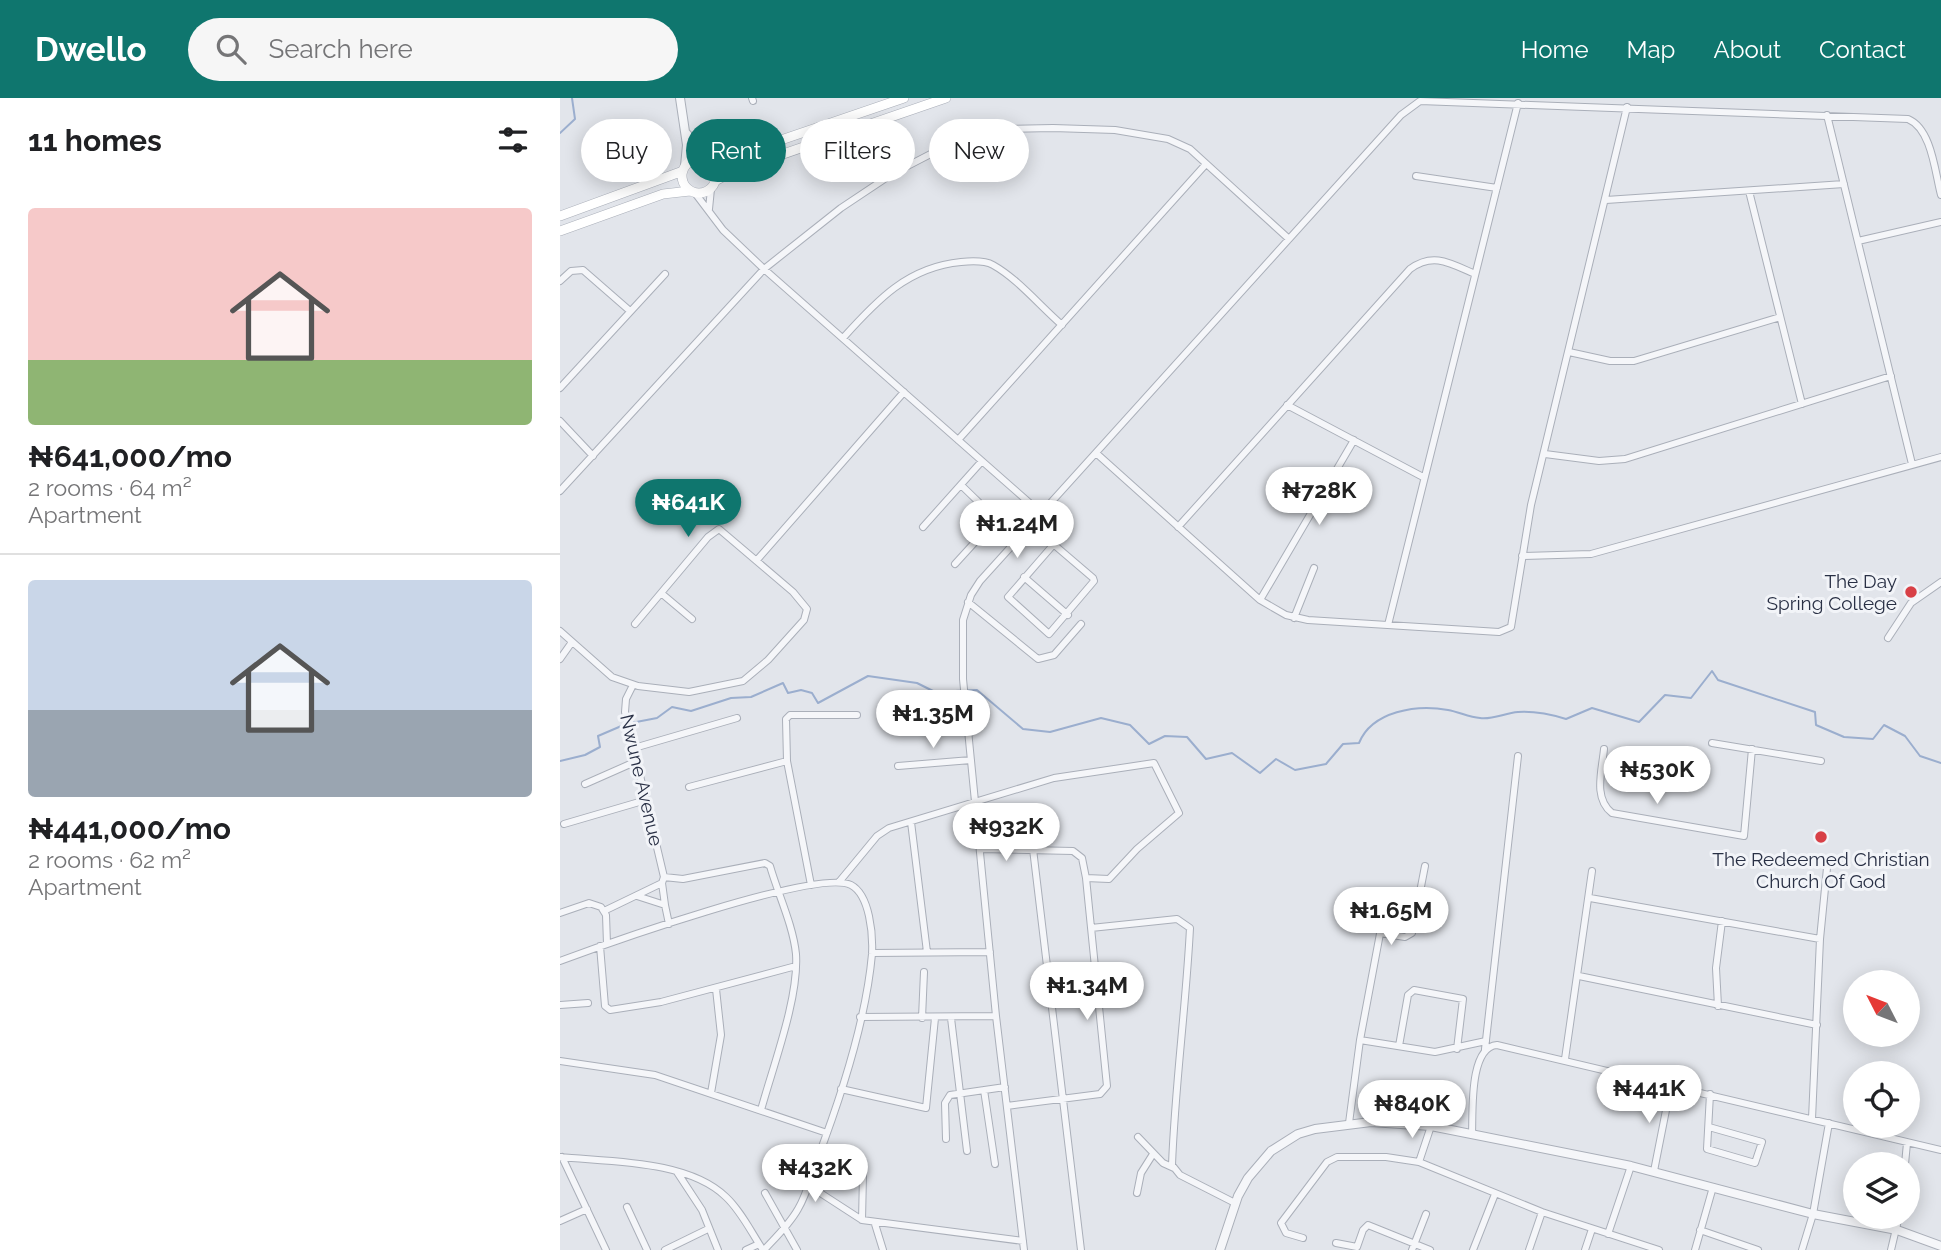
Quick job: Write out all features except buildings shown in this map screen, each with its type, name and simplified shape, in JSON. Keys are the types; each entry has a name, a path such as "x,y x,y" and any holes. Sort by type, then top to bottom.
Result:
{"main road":[{"path":"786,138 904,98"},
{"path":"560,231 663,194 692,192 713,185 755,163 946,98"},
{"path":"560,216 684,169 683,182 692,192"}],"street":[{"path":"680,98 685,129 684,169"},
{"path":"1024,1250 996,1016 963,680 962,627 968,602 981,581 1411,102 1518,103 1908,119 1916,123 1927,141 1941,195"},
{"path":"1388,625 1518,103"},
{"path":"1096,453 1260,600 1294,618 1505,631 1514,621 1522,555 1627,107"},
{"path":"1827,115 1912,464"},
{"path":"560,491 764,269 841,208 892,174 948,145 974,135 1004,129 1115,130 1180,143 1289,239"},
{"path":"958,440 1206,164"},
{"path":"1416,176 1496,188"},
{"path":"1606,200 1844,184"},
{"path":"709,211 713,185"},
{"path":"1749,191 1802,404"},
{"path":"692,192 723,230 764,269 1041,513"},
{"path":"1858,241 1941,222"},
{"path":"1178,527 1416,265 1422,260 1442,260 1475,274"},
{"path":"843,338 881,297 911,275 934,266 967,262 992,264 1062,325"},
{"path":"560,281 571,271 583,270 630,311"},
{"path":"560,388 665,274"},
{"path":"1569,352 1610,361 1634,361 1780,317"},
{"path":"1545,454 1599,461 1625,459 1891,376"},
{"path":"757,560 904,392"},
{"path":"1287,405 1423,477"},
{"path":"560,421 593,456"},
{"path":"1260,600 1354,440"},
{"path":"1522,555 1591,554 1941,457"},
{"path":"923,527 982,461"},
{"path":"955,564 996,520 961,485"},
{"path":"1031,525 1054,544 1094,581 1068,615 1049,634 1008,600 1008,595 1054,544"},
{"path":"560,631 612,677 633,685 689,692 743,681 768,660 804,620 807,609 757,560 719,529 708,537 635,624"},
{"path":"1294,618 1314,568"},
{"path":"1024,577 1068,615"},
{"path":"1888,638 1911,603 1941,582"},
{"path":"661,593 692,619"},
{"path":"968,602 1038,659 1054,655 1081,624"},
{"path":"560,659 572,642"},
{"name":"Nwune Avenue","path":"633,685 626,699 625,712 646,800 670,923"},
{"path":"811,886 787,761 785,728 790,715 857,715"},
{"path":"634,748 707,729 737,718"},
{"path":"1712,743 1821,761"},
{"path":"1604,749 1600,789 1604,806 1612,813 1744,836 1752,749"},
{"path":"1472,1134 1478,1059 1486,1045 1518,756"},
{"path":"898,766 971,760"},
{"path":"584,784 637,761"},
{"path":"689,787 787,761"},
{"path":"839,882 877,836 911,822 1075,773 1154,763 1179,813 1137,849 1114,876 1103,880 1086,878"},
{"path":"564,824 646,800"},
{"path":"911,822 927,952"},
{"path":"980,849 1032,849 1078,853 1086,878 1107,1086 1100,1094 1007,1106"},
{"path":"1032,849 1082,1250"},
{"path":"604,911 663,880 683,879 765,863 771,866 794,942 796,966 793,989 761,1110"},
{"path":"1380,933 1409,937 1425,866"},
{"path":"1812,1119 1820,939 1828,868"},
{"path":"1565,1059 1592,871"},
{"path":"560,961 670,923 811,886 839,882 855,888 864,901 872,953 860,1017 827,1133 798,1210 785,1227 762,1248 746,1250"},
{"path":"637,896 665,905"},
{"path":"1590,898 1820,939"},
{"path":"560,913 589,903 604,911"},
{"path":"1349,1123 1360,1040 1385,907 1416,912"},
{"path":"604,911 607,1009 661,1002 796,966"},
{"path":"1091,928 1177,919 1190,928 1186,997 1175,1086 1174,1168"},
{"path":"1718,1006 1716,968 1723,921"},
{"path":"872,953 990,952"},
{"path":"922,1018 925,972"},
{"path":"1579,976 1817,1025"},
{"path":"711,1093 721,1035 716,989"},
{"path":"1399,1046 1408,995 1413,990 1463,999 1457,1049"},
{"path":"560,1005 588,1003"},
{"path":"860,1017 996,1016"},
{"path":"841,1089 926,1108 935,1018"},
{"path":"951,1018 967,1151"},
{"path":"1360,1040 1435,1052 1497,1045 1941,1150"},
{"path":"560,1061 655,1075 827,1133"},
{"path":"1654,1171 1671,1084"},
{"path":"946,1139 947,1098 1004,1087"},
{"path":"984,1090 995,1164"},
{"path":"1709,1127 1762,1142 1758,1160 1755,1163 1711,1152 1705,1146 1709,1127 1710,1094"},
{"path":"1220,1250 1235,1203 1260,1163 1285,1141 1315,1129 1349,1123 1431,1126 1631,1166 1813,1214 1897,1230 1941,1246"},
{"path":"1802,1250 1813,1214 1829,1123"},
{"path":"1419,1162 1431,1126"},
{"path":"1138,1137 1153,1154 1180,1175 1235,1203"},
{"path":"1906,1152 1907,1143"},
{"path":"1137,1193 1141,1173 1153,1154"},
{"path":"561,1157 676,1171 699,1179 726,1197 762,1248"},
{"path":"561,1157 606,1250"},
{"path":"1303,1238 1286,1233 1281,1223 1332,1158 1386,1157 1419,1162 1542,1212 1642,1248 1659,1250"},
{"path":"1608,1234 1631,1166"},
{"path":"676,1171 702,1210 718,1250"},
{"path":"862,1220 863,1175"},
{"path":"808,1185 862,1220 875,1224 1023,1241"},
{"path":"1695,1250 1713,1187"},
{"path":"765,1193 797,1250"},
{"path":"1473,1250 1495,1194"},
{"path":"627,1207 647,1250"},
{"path":"560,1221 587,1209"},
{"path":"1529,1250 1542,1212"},
{"path":"1413,1247 1426,1214"},
{"path":"875,1224 883,1250"},
{"path":"1336,1243 1357,1247 1363,1230 1368,1225 1413,1247 1430,1250"},
{"path":"665,1250 708,1229"},
{"path":"1585,1250 1592,1229"},
{"path":"1700,1230 1758,1250"},
{"path":"1891,1250 1897,1230"}],"waterway":[{"path":"560,133 575,119 572,98"},
{"path":"631,723 657,718 672,707 691,711 731,698 751,697 783,683 788,693 801,690 812,693 818,703 868,676 917,683 943,696 955,691 977,690 1023,729 1050,732 1101,718 1130,725 1149,744 1165,736 1187,737 1206,759 1232,753 1260,773 1276,759 1295,770 1326,764 1343,744 1359,743 1374,723 1410,709 1436,708 1485,718 1530,712 1566,719 1592,708 1639,722 1665,695 1691,698 1712,671 1718,680 1815,712 1816,725 1844,737 1873,739 1884,725 1905,736 1920,756 1941,763"},
{"path":"560,761 585,755 600,747 598,736 626,724"}],"place":[{"name":"The Day Spring College","path":"1911,592"},
{"name":"The Redeemed Christian Church Of God","path":"1821,837"}]}
